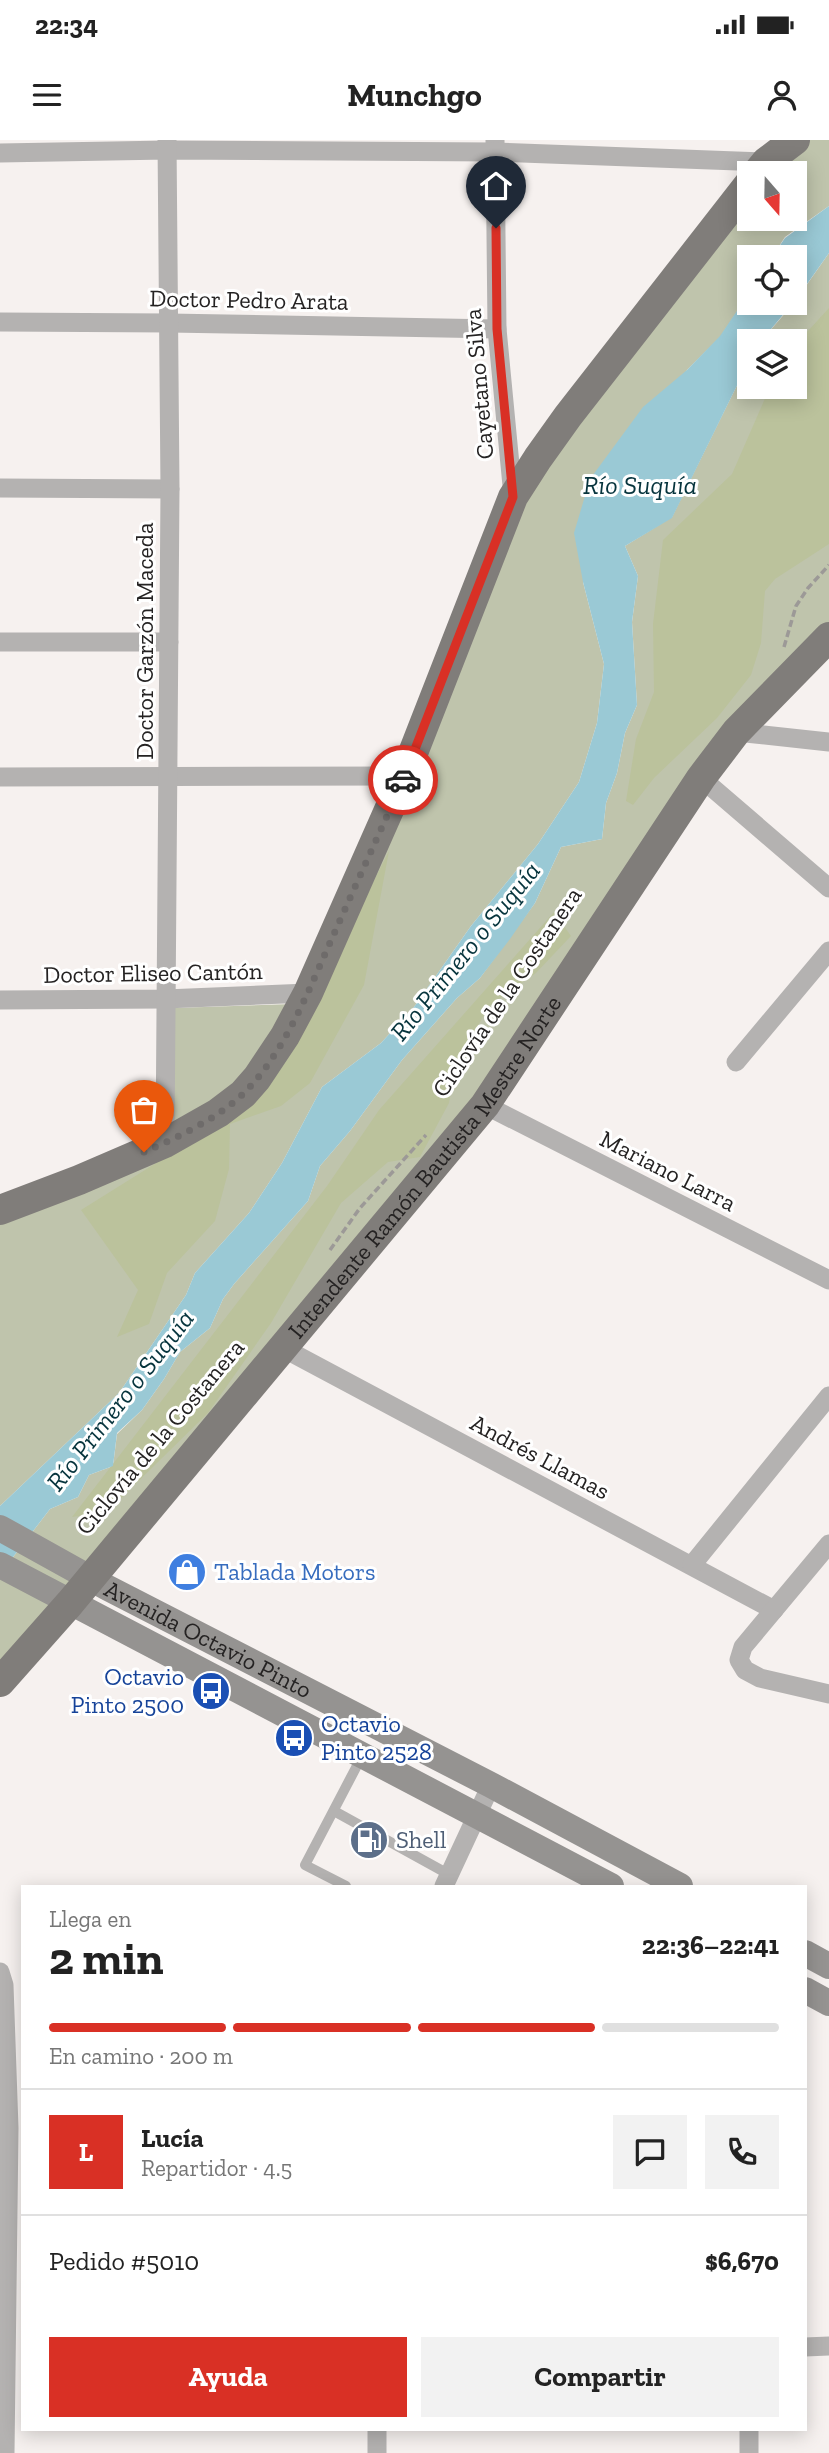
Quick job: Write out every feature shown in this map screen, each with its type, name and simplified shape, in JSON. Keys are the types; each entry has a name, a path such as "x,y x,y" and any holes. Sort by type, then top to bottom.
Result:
{"main road":[{"path":"771,161 794,140"},
{"path":"0,1210 165,1143 218,1113 243,1094 257,1078 285,1036 308,993 404,776 513,497 568,416 737,200"},
{"name":"Intendente Ramón Bautista Mestre Norte","path":"0,1682 82,1573 283,1348 485,1105 701,778 736,732 829,637"},
{"name":"Avenida Octavio Pinto","path":"0,1528 678,1885"},
{"name":"Avenida Octavio Pinto","path":"0,1565 609,1885"},
{"path":"807,1954 829,1966"}],"street":[{"path":"0,153 167,145 495,146 737,171"},
{"name":"Doctor Garzón Maceda","path":"165,1143 164,999 170,489 167,145"},
{"name":"Cayetano Silva","path":"495,146 497,329 513,497"},
{"name":"Doctor Pedro Arata","path":"0,322 497,329"},
{"path":"0,488 170,489"},
{"path":"0,642 169,642"},
{"path":"736,732 829,742"},
{"path":"0,777 404,776"},
{"path":"701,778 829,888"},
{"path":"736,1062 829,951"},
{"name":"Doctor Eliseo Cantón","path":"0,1000 164,999 308,993"},
{"name":"Mariano Larra","path":"485,1105 829,1280"},
{"name":"Andrés Llamas","path":"283,1348 774,1610"},
{"path":"692,1565 829,1396"},
{"path":"829,1544 743,1647 739,1660 744,1670 760,1678 829,1694"},
{"path":"447,1881 491,1786"},
{"path":"0,1972 4,1984 10,2128 10,2332 5,2453"},
{"path":"807,2347 829,2346"},
{"path":"377,2431 377,2453"},
{"path":"748,2453 749,2431"}],"lane":[{"path":"344,1885 305,1865 363,1755"},
{"path":"334,1811 447,1881"}],"path":[{"path":"781,653 796,606 829,565"},
{"name":"Ciclovía de la Costanera","path":"328,1253 360,1208 433,1127"}],"green space":[{"path":"795,140 829,140 829,206 807,222 807,161 771,161"},
{"path":"737,200 737,231 794,231 780,245 737,245 737,311 721,336 687,370 583,582 604,664 597,723 579,782 538,844 471,926 414,1007 381,1043 322,1087 282,1163 249,1213 195,1273 186,1295 119,1393 0,1506 0,1210 79,1180 257,1078 513,497"},
{"path":"829,253 829,637 760,706 485,1105 0,1682 0,1574 50,1509 78,1497 89,1475 113,1466 117,1434 142,1410 180,1352 210,1328 223,1299 234,1284 308,1201 320,1166 350,1131 402,1060 457,998 480,978 535,903 561,847 602,839 606,803 617,773 625,733 637,705 632,622 638,576 625,546 672,517 737,385 737,399 807,399 807,329 771,329 784,315 807,315 807,284"},
{"path":"829,308 829,544 775,579 765,591 761,643 751,675 717,718 654,778 633,805 626,801 636,739 654,692 653,624 663,540 732,474 765,399 807,399 807,332"},
{"path":"389,851 364,985 310,1083 281,1106 230,1124 229,1169 215,1221 167,1273 149,1324 117,1337 138,1290 81,1210 225,1120 274,1076"},
{"path":"554,912 571,936 536,973 489,1006 455,1067 449,1103 420,1157 388,1162 341,1203 271,1323 208,1413 107,1512 72,1517 327,1186 379,1110"},
{"path":"294,1004 250,1074 173,1130 175,1008"}],"water":[{"path":"829,206 829,253 807,284 807,245 780,245 795,231 807,231 807,222"},
{"name":"Río Suquía","path":"737,311 737,315 783,315 771,329 737,329 737,385 672,518 625,546 638,576 632,622 637,705 625,733 617,773 606,803 602,839 561,847 535,903 510,939 480,978 457,998 402,1060 350,1131 320,1166 308,1201 234,1284 223,1299 210,1328 180,1352 142,1410 117,1433 113,1466 89,1475 78,1497 50,1509 0,1574 0,1506 119,1393 186,1295 195,1273 249,1213 282,1163 322,1087 381,1043 414,1007 471,926 538,844 579,782 597,723 604,664 583,582 574,533 590,479 643,407 687,370 720,336"}],"way so far":[{"path":"144,1152 218,1113 243,1094 257,1078 285,1036 308,993 403,780"}],"place":[{"name":"Tablada Motors","path":"187,1572"},
{"name":"Octavio Pinto 2500","path":"211,1691"},
{"name":"Octavio Pinto 2528","path":"294,1738"},
{"name":"Shell","path":"369,1840"}],"route":[{"path":"403,780 513,497 497,329 496,228"}],"water label":[{"name":"Río Primero o Suquía","path":"465,951"},
{"name":"Río Primero o Suquía","path":"120,1400"}]}
